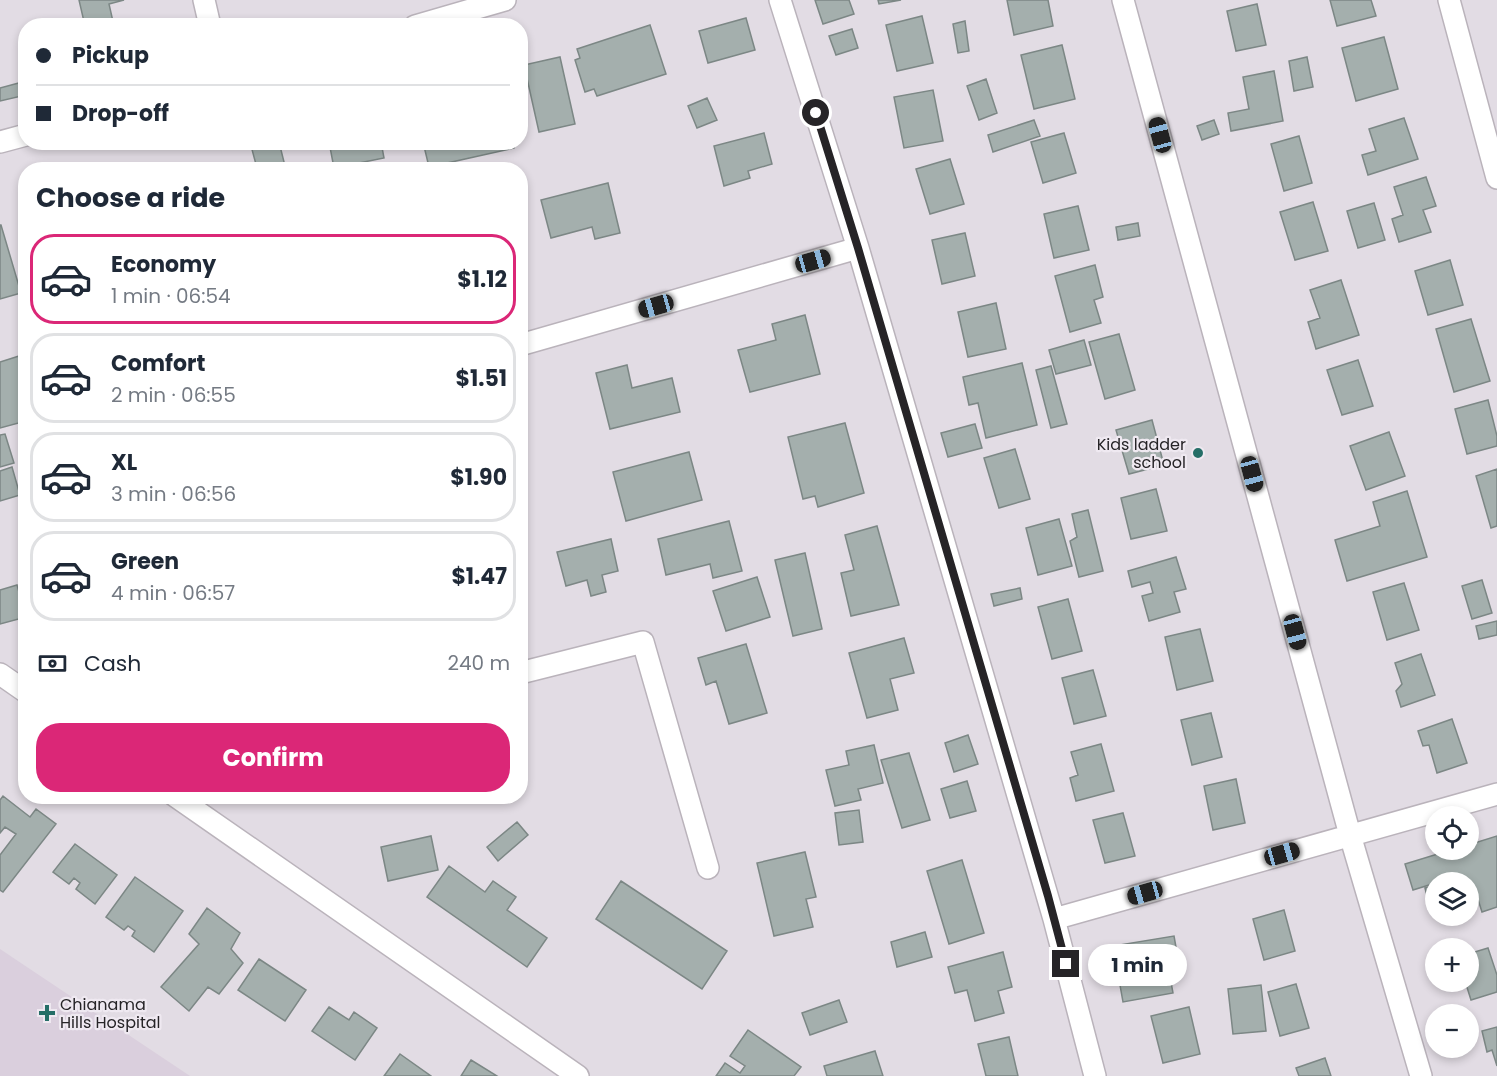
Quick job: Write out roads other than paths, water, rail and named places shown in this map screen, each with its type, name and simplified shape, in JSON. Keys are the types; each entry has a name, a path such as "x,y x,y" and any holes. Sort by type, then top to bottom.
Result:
{"street":[{"path":"204,0 208,18"},
{"path":"443,18 505,0"},
{"path":"780,0 858,248 1054,919 1095,1076"},
{"path":"1123,0 1350,835 1421,1076"},
{"path":"1449,0 1497,178"},
{"path":"0,142 18,137"},
{"path":"528,343 858,248"},
{"path":"528,671 644,642 708,868"},
{"path":"0,674 18,686"},
{"path":"1054,919 1497,794"},
{"path":"187,804 578,1076"}],"place":[{"name":"Kids ladder school","path":"1198,453"},
{"name":"Chianama Hills Hospital","path":"47,1013"}]}
